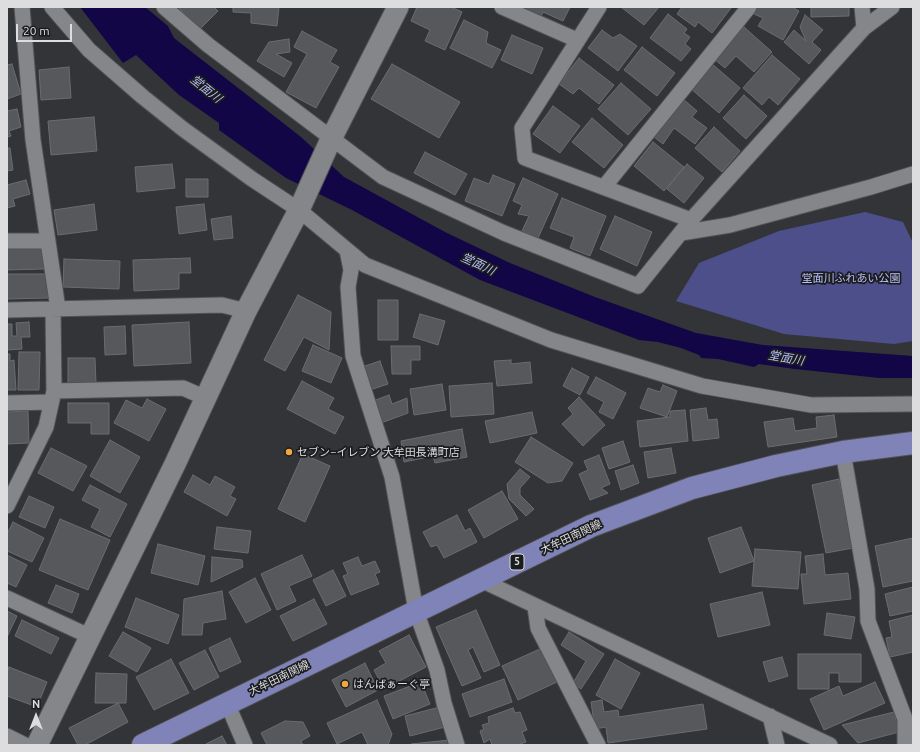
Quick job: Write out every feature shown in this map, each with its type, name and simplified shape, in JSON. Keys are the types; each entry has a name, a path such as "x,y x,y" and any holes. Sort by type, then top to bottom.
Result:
{"main road":[{"name":"大牟田南関線","path":"143,745 591,526 692,488 776,466 843,452 913,443"}],"street":[{"path":"8,501 46,427 53,396 56,309 48,241 33,140 22,7"},
{"path":"52,7 89,50 143,97 183,129 252,179 299,210 365,265 550,340 702,386 811,405 913,404"},
{"path":"164,7 208,45 383,177 504,233 638,286 691,220 864,28 892,7"},
{"path":"37,745 176,464 246,310 299,210 331,139 398,7"},
{"path":"502,7 577,40"},
{"path":"599,7 522,128 525,158 691,220"},
{"path":"604,187 749,7"},
{"path":"862,7 864,28"},
{"path":"681,233 730,226 913,174"},
{"path":"7,241 48,241"},
{"path":"347,250 352,270 348,286 353,356 392,477 416,611 438,670 444,703 457,745"},
{"path":"7,310 222,305 246,310"},
{"path":"7,403 53,396 183,388 206,398"},
{"path":"843,452 867,589 868,621 909,719 905,745"},
{"path":"481,580 535,607 830,745"},
{"path":"7,598 91,637"},
{"path":"535,607 538,628 598,745"},
{"path":"227,704 246,745"},
{"path":"770,716 777,745"},
{"path":"7,736 25,745"}],"green space":[{"name":"堂面川ふれあい公園","path":"865,212 903,222 913,243 913,341 894,344 784,334 676,301 699,263 779,231"}],"water":[{"name":"堂面川","path":"80,7 145,7 168,26 174,38 301,137 344,177 445,232 510,263 595,297 696,333 763,345 913,356 913,378 879,378 759,364 754,367 718,359 701,358 699,355 681,348 658,342 639,340 480,280 352,210 286,178 219,130 219,123 179,95 136,55 123,63"}],"building":[{"path":"178,7 214,7 218,11 200,29"},
{"path":"233,7 279,7 277,26 251,23 251,13 233,12"},
{"path":"417,7 451,7 462,12 445,50 425,41 430,30 411,21"},
{"path":"522,7 570,7 563,21 543,12 540,19 521,10"},
{"path":"621,7 659,7 644,25"},
{"path":"682,7 731,8 712,33 698,22 695,27 677,14"},
{"path":"756,7 792,7 799,11 783,40 758,26 763,18 752,13"},
{"path":"811,7 849,7 849,16 811,17"},
{"path":"668,14 687,29 684,33 690,37 685,44 691,49 681,61 650,38"},
{"path":"805,15 823,30 812,42 821,50 809,64 784,42 794,30 806,41 800,27"},
{"path":"464,20 488,32 486,43 501,50 492,68 450,48"},
{"path":"744,27 772,52 754,72 736,56 725,68 714,59"},
{"path":"602,30 613,38 620,34 637,46 618,71 588,48"},
{"path":"302,31 337,50 330,62 339,67 316,108 286,92 307,54 294,47"},
{"path":"512,35 543,48 532,74 501,60"},
{"path":"289,39 290,52 276,54 292,63 284,77 257,61 269,42"},
{"path":"642,47 675,73 657,96 624,70"},
{"path":"772,55 800,79 778,105 769,97 762,105 743,88"},
{"path":"579,58 614,85 599,104 579,88 573,94 559,84"},
{"path":"711,63 740,88 719,113 690,88"},
{"path":"12,64 21,94 7,99 7,65"},
{"path":"392,64 460,102 439,138 371,99"},
{"path":"69,67 71,98 41,100 39,70"},
{"path":"621,83 651,109 628,135 598,109"},
{"path":"744,95 767,116 746,139 723,118"},
{"path":"683,99 697,111 692,117 707,128 695,144 674,128 663,144 654,137"},
{"path":"553,106 580,126 560,153 533,134"},
{"path":"17,109 21,127 9,131 11,136 7,137 7,111"},
{"path":"94,117 97,151 51,155 48,121"},
{"path":"592,118 623,145 604,168 572,142"},
{"path":"714,127 740,151 722,172 695,148"},
{"path":"653,142 684,167 664,191 634,166"},
{"path":"7,148 10,148 13,170 7,171"},
{"path":"425,152 467,174 455,195 414,173"},
{"path":"172,164 175,188 137,192 135,167"},
{"path":"687,164 704,178 684,203 667,189"},
{"path":"493,175 515,184 502,216 465,201 474,178 489,184"},
{"path":"523,178 558,194 538,238 522,231 529,216 518,214 522,205 513,201"},
{"path":"186,179 208,179 208,197 186,197"},
{"path":"26,180 30,194 13,199 15,206 7,208 7,185"},
{"path":"562,198 606,216 590,256 570,248 574,237 550,228"},
{"path":"94,204 97,230 58,235 54,210"},
{"path":"204,204 207,230 179,234 176,207"},
{"path":"231,216 233,238 214,240 211,219"},
{"path":"615,216 652,232 637,266 600,249"},
{"path":"44,247 44,269 7,270 7,248"},
{"path":"190,258 191,273 179,273 179,289 134,291 133,260"},
{"path":"64,259 120,261 119,289 63,287"},
{"path":"7,274 48,274 48,298 7,299"},
{"path":"298,295 331,312 329,350 304,337 285,371 264,360"},
{"path":"378,300 398,300 398,340 378,340"},
{"path":"420,314 445,321 438,345 413,337"},
{"path":"29,322 30,337 21,337 22,349 7,350 7,324 12,324 12,336 17,336 16,323"},
{"path":"189,322 191,363 134,366 132,325"},
{"path":"125,326 126,354 105,355 104,327"},
{"path":"313,345 342,358 331,383 302,371"},
{"path":"391,346 420,346 420,360 411,360 411,374 392,374"},
{"path":"19,352 40,352 39,390 18,390"},
{"path":"7,354 10,354 10,361 14,360 16,390 7,390"},
{"path":"68,358 95,358 96,384 68,385"},
{"path":"511,360 511,364 530,362 532,383 497,386 494,361"},
{"path":"380,361 388,384 370,390 362,367"},
{"path":"572,368 589,377 580,395 563,386"},
{"path":"596,377 626,393 613,419 599,412 604,402 587,393"},
{"path":"302,381 334,398 328,409 344,417 335,434 287,409"},
{"path":"492,383 494,414 451,417 449,386"},
{"path":"442,384 446,410 414,415 410,389"},
{"path":"663,385 677,391 667,417 640,408 648,388 660,392"},
{"path":"389,395 392,404 407,398 408,413 381,423 373,401"},
{"path":"579,397 605,425 583,446 562,424 573,414 568,408"},
{"path":"147,399 166,409 149,441 114,423 126,400 142,408"},
{"path":"68,403 109,403 109,434 91,434 91,423 68,423"},
{"path":"706,408 708,420 717,419 719,438 693,441 690,410"},
{"path":"685,410 688,441 640,447 637,421 670,417 670,411"},
{"path":"28,411 29,443 7,444 7,412"},
{"path":"532,412 537,433 490,443 485,421"},
{"path":"834,415 837,437 768,447 764,422 793,418 795,431 817,428 816,417"},
{"path":"462,429 467,457 435,463 433,456 404,462 401,441"},
{"path":"531,437 573,463 562,481 548,483 515,462"},
{"path":"110,440 140,457 120,493 90,476"},
{"path":"623,441 630,462 609,469 602,448"},
{"path":"51,448 87,466 73,491 38,473"},
{"path":"671,448 676,473 648,478 644,452"},
{"path":"303,454 330,466 305,522 278,509"},
{"path":"599,455 610,484 601,488 608,493 590,500 579,474 588,470 584,461"},
{"path":"633,465 639,483 621,490 615,471"},
{"path":"520,469 530,477 520,488 520,495 534,509 526,516 509,499 507,484"},
{"path":"193,475 210,485 215,476 235,487 230,496 236,499 227,516 184,492"},
{"path":"839,479 853,548 826,553 812,485"},
{"path":"90,485 127,504 110,537 91,527 100,509 82,500"},
{"path":"502,491 518,519 484,538 468,510"},
{"path":"29,496 54,507 45,528 19,517"},
{"path":"457,515 465,531 470,528 477,542 444,558 437,545 431,547 423,532"},
{"path":"60,519 110,540 88,590 39,570"},
{"path":"13,522 44,538 32,562 7,551 7,534"},
{"path":"217,527 251,531 248,553 214,549"},
{"path":"741,527 754,561 720,573 708,538"},
{"path":"913,538 913,581 883,587 875,546"},
{"path":"158,544 205,556 198,585 151,573"},
{"path":"755,549 801,552 798,589 752,586"},
{"path":"823,554 825,575 848,573 851,599 804,604 801,574 807,574 805,556"},
{"path":"7,555 27,565 16,587 7,583"},
{"path":"302,555 312,576 289,586 296,601 277,610 261,574"},
{"path":"212,557 242,560 243,567 211,582"},
{"path":"358,557 362,566 375,561 380,572 375,574 379,584 351,595 343,576 348,574 343,563"},
{"path":"333,570 346,596 326,606 313,580"},
{"path":"255,578 271,610 246,623 229,592"},
{"path":"56,585 79,594 72,613 48,603"},
{"path":"913,587 913,611 890,616 885,594"},
{"path":"222,591 226,619 203,623 202,635 182,635 184,599"},
{"path":"762,592 770,625 718,637 710,604"},
{"path":"136,598 179,615 168,644 125,627"},
{"path":"314,599 327,624 293,641 280,616"},
{"path":"476,610 500,665 484,672 473,647 468,650 481,678 462,686 436,627"},
{"path":"7,611 17,616 7,637"},
{"path":"827,613 855,617 851,639 824,635"},
{"path":"913,615 913,652 890,657 886,638 892,637 889,621"},
{"path":"22,620 59,638 51,654 15,636"},
{"path":"123,632 151,648 137,672 109,656"},
{"path":"569,632 604,654 581,689 573,683 586,661 561,645"},
{"path":"409,635 426,667 384,689 374,670 386,663 379,651"},
{"path":"230,638 241,662 220,672 209,648"},
{"path":"542,648 557,682 518,700 502,666"},
{"path":"205,650 219,677 194,690 179,663"},
{"path":"798,654 861,654 861,682 839,682 839,673 829,673 829,689 798,689"},
{"path":"782,657 788,676 769,682 763,662"},
{"path":"171,659 189,693 154,710 136,677"},
{"path":"615,659 640,673 621,709 596,695"},
{"path":"365,663 378,690 346,707 332,680"},
{"path":"9,667 47,682 37,707 7,696 7,673"},
{"path":"96,673 127,674 126,703 95,703"},
{"path":"504,679 512,702 470,717 462,694"},
{"path":"421,682 430,704 393,719 384,696"},
{"path":"875,682 885,703 824,730 810,699 839,686 843,696"},
{"path":"377,700 392,734 388,745 368,745 362,732 337,744 327,723"},
{"path":"602,700 604,712 618,710 619,717 703,704 707,729 608,743 606,727 595,729 591,702"},
{"path":"118,703 128,722 85,745 78,745 69,728"},
{"path":"440,707 445,727 410,736 405,716"},
{"path":"513,708 515,713 520,712 527,730 522,732 526,742 517,745 492,745 490,739 484,743 480,731 484,729 482,725 489,723 488,717"},
{"path":"894,712 899,732 858,743 842,725"},
{"path":"285,721 303,722 310,736 301,741 303,745 267,745 261,733"},
{"path":"222,736 227,745 206,744"},
{"path":"450,740 451,745 411,745 411,744"}],"place":[{"name":"セブン−イレブン 大牟田長溝町店","path":"289,452"},
{"name":"はんばぁーぐ亭","path":"345,684"}]}
